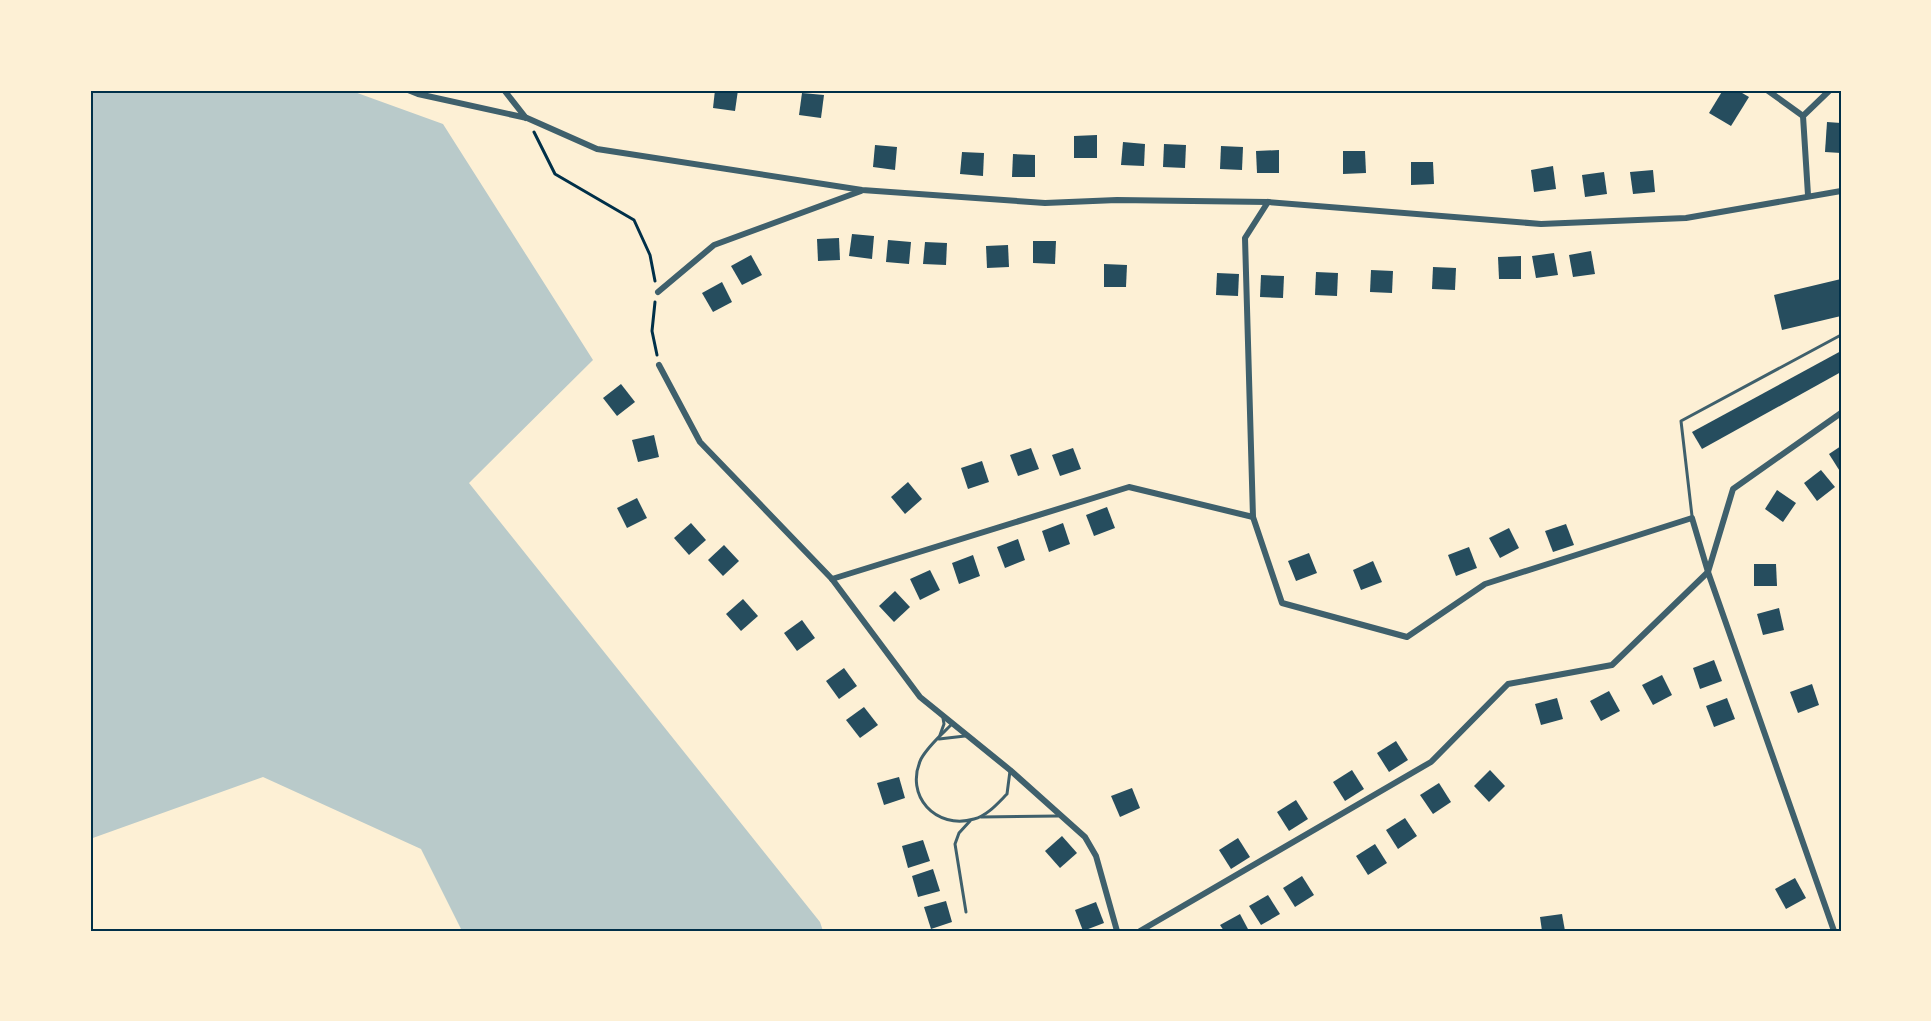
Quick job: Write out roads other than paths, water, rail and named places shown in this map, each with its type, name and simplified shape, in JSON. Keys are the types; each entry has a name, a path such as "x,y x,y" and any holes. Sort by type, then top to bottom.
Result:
{"street":[{"path":"408,90 527,118 597,149 862,190 1044,203 1117,200 1268,202 1541,224 1686,218 1841,191"},
{"path":"504,90 527,118"},
{"path":"1767,90 1803,116"},
{"path":"1808,195 1803,116 1830,90"},
{"path":"658,292 714,245 862,190"},
{"path":"1268,202 1245,238 1253,517 1282,603 1407,638 1485,584 1692,518 1708,572 1834,931"},
{"path":"659,365 700,442 832,579 920,697 1010,770 1085,837 1096,856 1117,931"},
{"path":"1140,931 1431,762 1508,684 1612,665 1708,572 1733,489 1841,412"},
{"path":"832,579 1129,487 1253,517"}],"lane":[{"path":"1692,518 1681,421 1841,335"},
{"path":"938,739 944,724 942,713"},
{"path":"953,722 921,760 916,785 918,797 929,810 955,821 979,818 1063,816"},
{"path":"938,739 970,737"},
{"path":"979,818 1007,794 1010,770"},
{"path":"966,912 955,844 959,833 971,820"}]}
